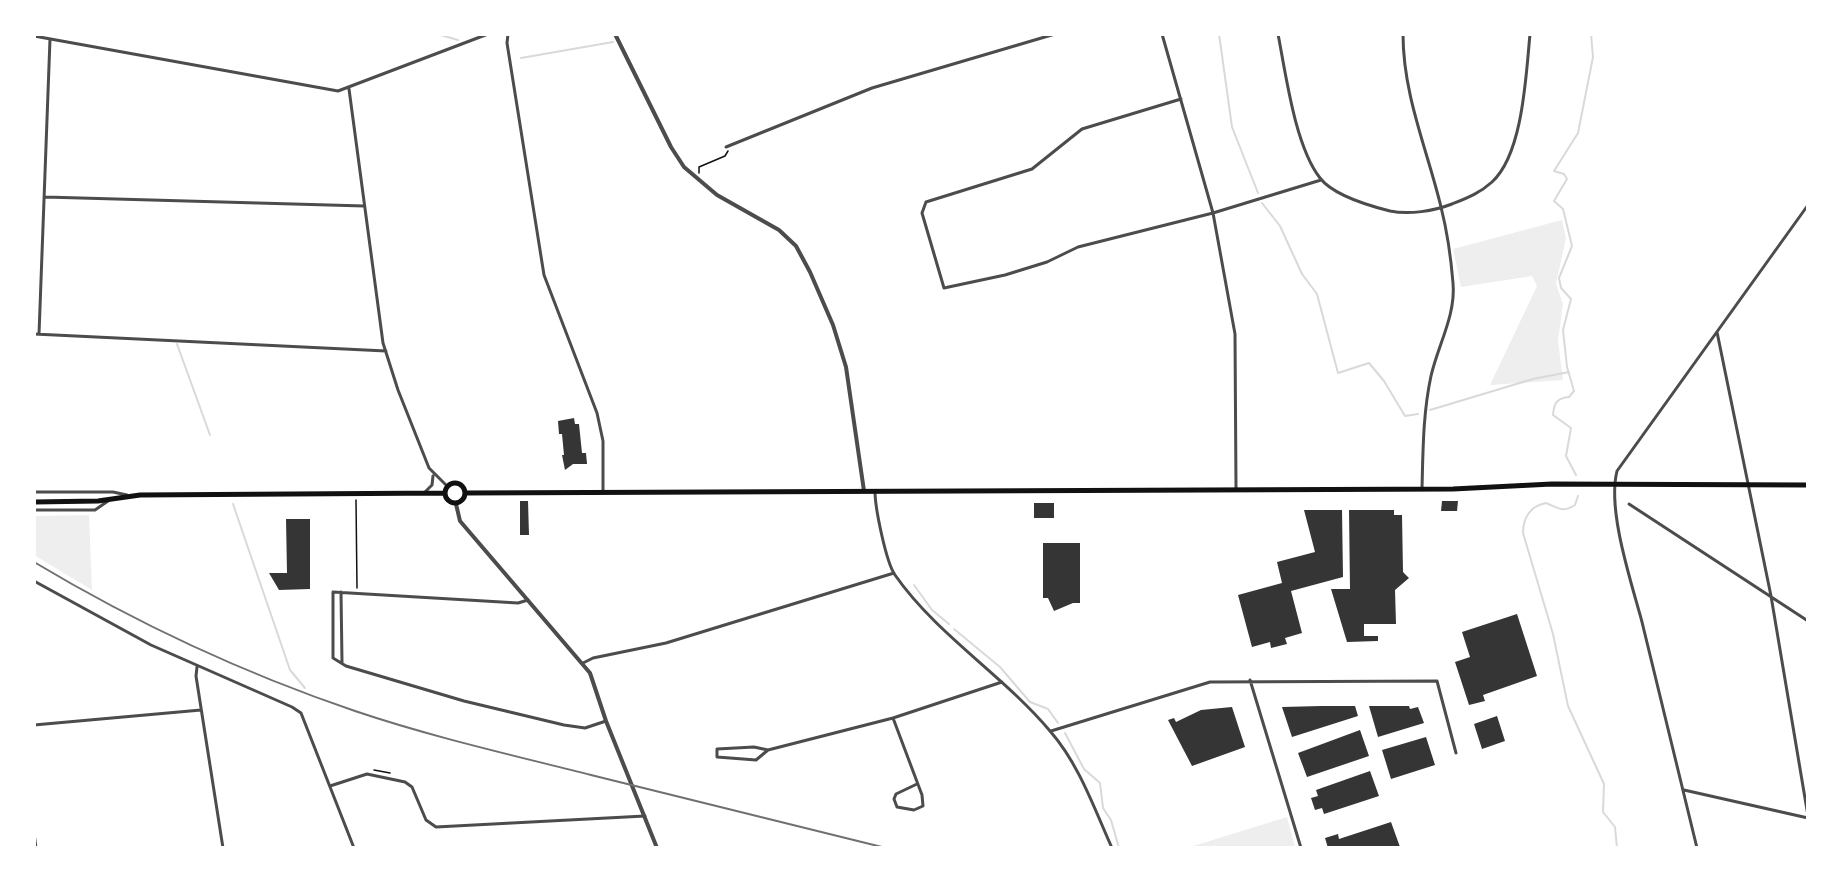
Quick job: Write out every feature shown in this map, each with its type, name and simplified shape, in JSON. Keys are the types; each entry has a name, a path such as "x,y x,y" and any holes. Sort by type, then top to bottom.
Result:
{"main road":[{"path":"458,483 465,493 462,501 456,504 446,500 444,493 447,486 458,483"},
{"path":"465,493 1422,489 1575,484 1808,485"},
{"path":"34,501 111,499 129,496 444,493"}],"street":[{"path":"34,36 338,91 488,34"},
{"path":"508,34 508,54 544,275 597,412 603,441 603,492"},
{"path":"615,34 671,147 695,179 717,195 779,230 796,246 810,272 836,333 846,367 864,491"},
{"path":"726,147 872,88 1054,34"},
{"path":"1162,34 1214,213 1235,334 1236,489"},
{"path":"1278,34 1293,111 1311,162 1321,180 1362,204 1401,213 1442,208 1473,196 1494,181 1512,149 1523,104 1530,34"},
{"path":"1403,34 1403,55 1411,105 1442,208 1454,286 1450,316 1432,373 1424,410 1422,489"},
{"path":"50,38 45,197 37,334 386,351"},
{"path":"350,88 364,206 386,351 398,390 433,474 447,486"},
{"path":"1181,99 1082,129 1032,169 926,202 922,213 944,288 1005,275 1047,261 1078,247 1214,213 1321,180"},
{"path":"45,197 364,206"},
{"path":"1697,848 1625,556 1614,503 1613,485 1617,471 1808,205"},
{"path":"1683,789 1808,817 1770,596 1717,332"},
{"path":"424,493 432,485 433,474"},
{"path":"875,490 875,504 894,573 922,607 1050,731 1086,789 1112,848"},
{"path":"34,492 113,492 129,496"},
{"path":"34,510 95,510 111,499"},
{"path":"456,504 460,521 583,663 595,686 606,721 657,848"},
{"path":"1629,504 1808,621"},
{"path":"583,663 593,658 666,643 894,573"},
{"path":"34,581 119,628 197,667 292,707 301,713 354,848"},
{"path":"529,599 518,603 333,592 333,658 464,701 564,725 585,728 606,721"},
{"path":"341,592 342,662"},
{"path":"197,667 201,711 223,848"},
{"path":"1050,731 1210,682 1250,680 1437,681 1456,753"},
{"path":"1250,680 1301,848"},
{"path":"768,750 754,747 724,747 717,749 717,757 756,760 768,750 893,718 1002,682"},
{"path":"34,725 201,711"},
{"path":"893,718 917,784 923,806 914,810 897,807 894,799 896,794 917,784"},
{"path":"330,786 367,774 405,782 412,787 426,820 436,827 645,816"},
{"path":"34,833 36,848"}],"path":[{"path":"695,179 699,175 699,167 725,156 728,152 726,147"},
{"path":"356,493 357,592"},
{"path":"368,769 392,773"}],"shaded area":[{"path":"1562,220 1566,238 1556,284 1563,304 1558,341 1563,380 1490,385 1537,286 1532,276 1461,287 1453,249"},
{"path":"89,515 92,590 34,555 35,516"},
{"path":"1287,817 1295,847 1190,847"}],"building":[{"path":"574,418 575,424 579,424 582,453 586,453 587,464 573,464 565,470 562,434 559,434 558,421"},
{"path":"520,501 528,501 529,535 520,535"},
{"path":"1442,501 1458,501 1457,511 1441,511"},
{"path":"1034,503 1054,503 1054,518 1034,518"},
{"path":"1304,510 1342,510 1343,577 1291,591 1302,633 1285,638 1287,644 1271,648 1270,642 1252,647 1238,595 1282,583 1277,562 1315,552"},
{"path":"1349,510 1394,510 1394,515 1402,515 1403,572 1409,578 1395,590 1396,624 1364,624 1364,636 1378,636 1378,641 1347,642 1331,589 1350,589"},
{"path":"286,519 310,519 310,589 279,590 269,573 287,573"},
{"path":"1043,543 1080,543 1080,603 1073,603 1054,611 1048,598 1043,598"},
{"path":"1517,614 1537,676 1483,695 1485,701 1469,705 1455,662 1470,657 1462,632"},
{"path":"1355,706 1358,716 1292,737 1282,707"},
{"path":"1369,706 1409,706 1410,709 1418,707 1424,723 1378,737"},
{"path":"1232,707 1245,747 1192,766 1168,720 1174,718 1176,722 1201,710"},
{"path":"1497,716 1505,741 1482,749 1474,724"},
{"path":"1360,730 1369,756 1307,777 1298,753"},
{"path":"1426,737 1435,765 1391,779 1382,750"},
{"path":"1370,771 1379,796 1324,814 1322,808 1315,810 1311,798 1318,796 1316,790"},
{"path":"1391,822 1400,847 1328,848 1325,838 1338,834 1339,839"}],"waterway":[{"path":"437,34 458,40"},
{"path":"1219,34 1232,127 1258,193"},
{"path":"1576,475 1566,456 1571,428 1553,415 1557,402 1569,397 1574,391 1567,367 1563,330 1571,299 1561,288 1559,278 1572,246 1563,209 1554,201 1567,179 1564,174 1554,171 1578,133 1593,57 1591,34"},
{"path":"521,58 613,42"},
{"path":"1262,203 1280,226 1302,274 1317,294 1338,373 1369,363 1384,381 1405,416 1418,414"},
{"path":"177,344 210,435"},
{"path":"1430,410 1533,379 1569,372"},
{"path":"1578,496 1575,505 1567,509 1546,503 1536,507 1528,514 1524,522 1523,533 1553,634 1568,706 1604,784 1603,812 1615,827 1617,848"},
{"path":"233,504 290,670 305,688"},
{"path":"914,585 932,610 949,624"},
{"path":"954,629 1000,667 1030,702 1048,709 1058,723"},
{"path":"1065,733 1084,769 1100,783 1103,808 1111,820 1119,848"}],"railway":[{"path":"34,562 111,606 191,645 272,680 355,711 472,745 886,848"}]}
